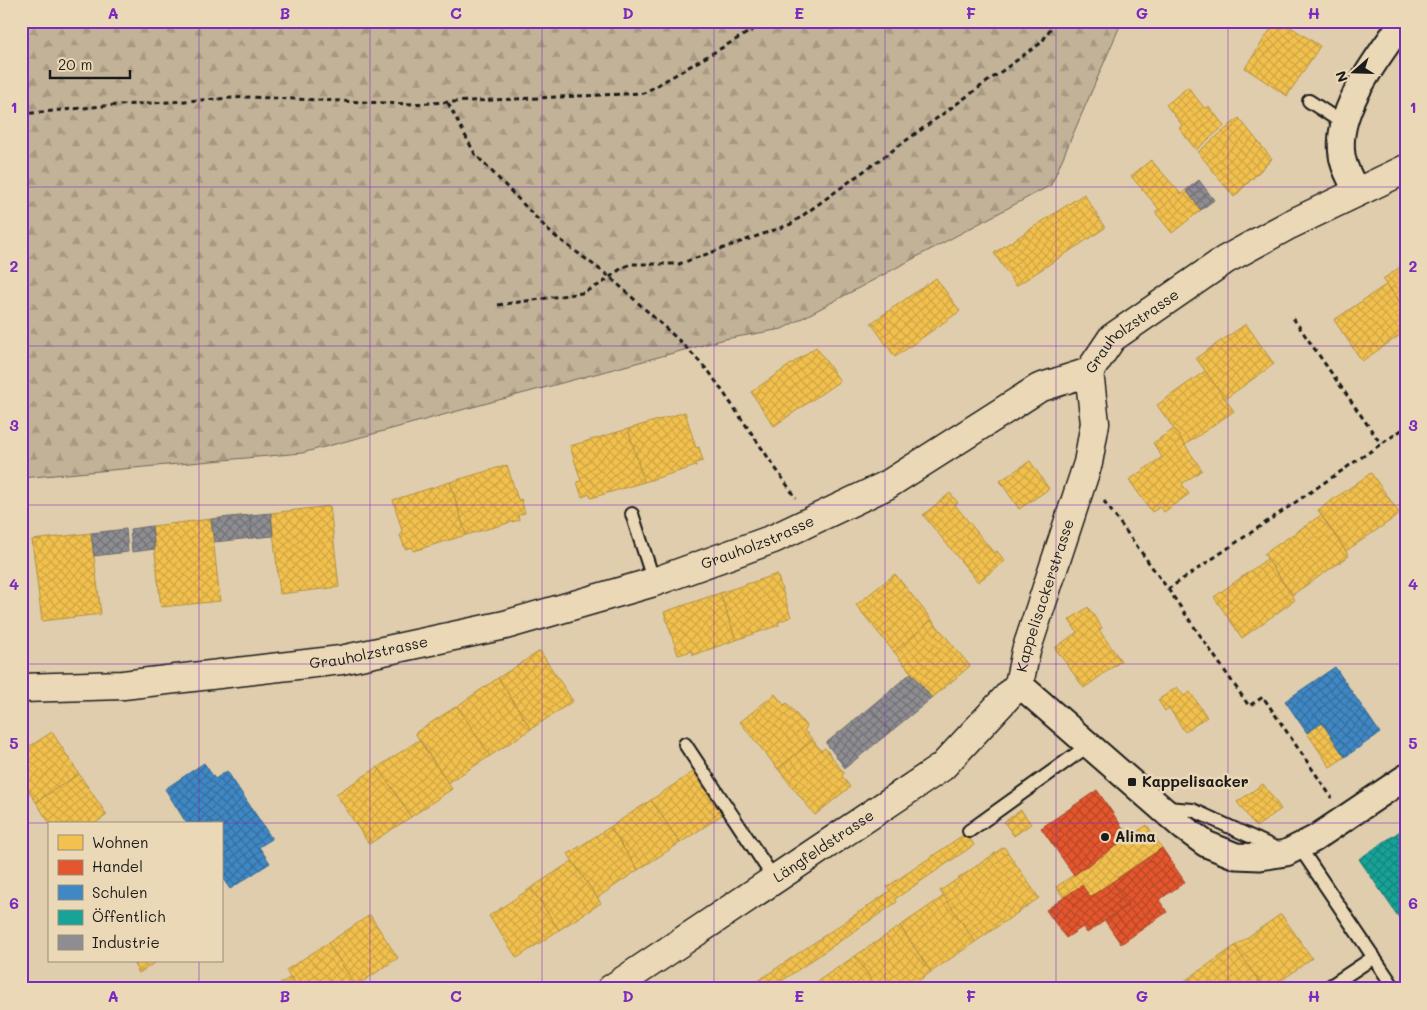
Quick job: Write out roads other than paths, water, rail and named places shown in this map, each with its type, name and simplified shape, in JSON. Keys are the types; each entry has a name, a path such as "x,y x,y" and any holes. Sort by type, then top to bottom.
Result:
{"street":[{"path":"1356,193 1344,162 1344,124 1352,98 1403,21"},
{"name":"Grauholzstrasse","path":"21,688 123,685 342,660 505,625 654,582 773,540 888,485 1039,388 1089,372 1112,338 1225,260 1289,225 1406,169"},
{"name":"Kappelisackerstrasse","path":"1089,372 1095,423 1084,474 1026,651 1019,684 1161,808 1206,844 1236,856 1260,857 1293,850 1346,818 1406,777"},
{"name":"Längfeldstrasse","path":"611,989 942,767 1019,684"}],"lane":[{"path":"1308,101 1344,124"},
{"path":"632,514 654,582"},
{"path":"685,744 775,880"},
{"path":"969,830 1089,745"},
{"path":"1293,850 1374,957 1395,989"},
{"path":"1326,989 1374,957"}],"place":[{"name":"Kappelisacker","path":"1132,782"},
{"name":"Alima","path":"1105,837"}]}
